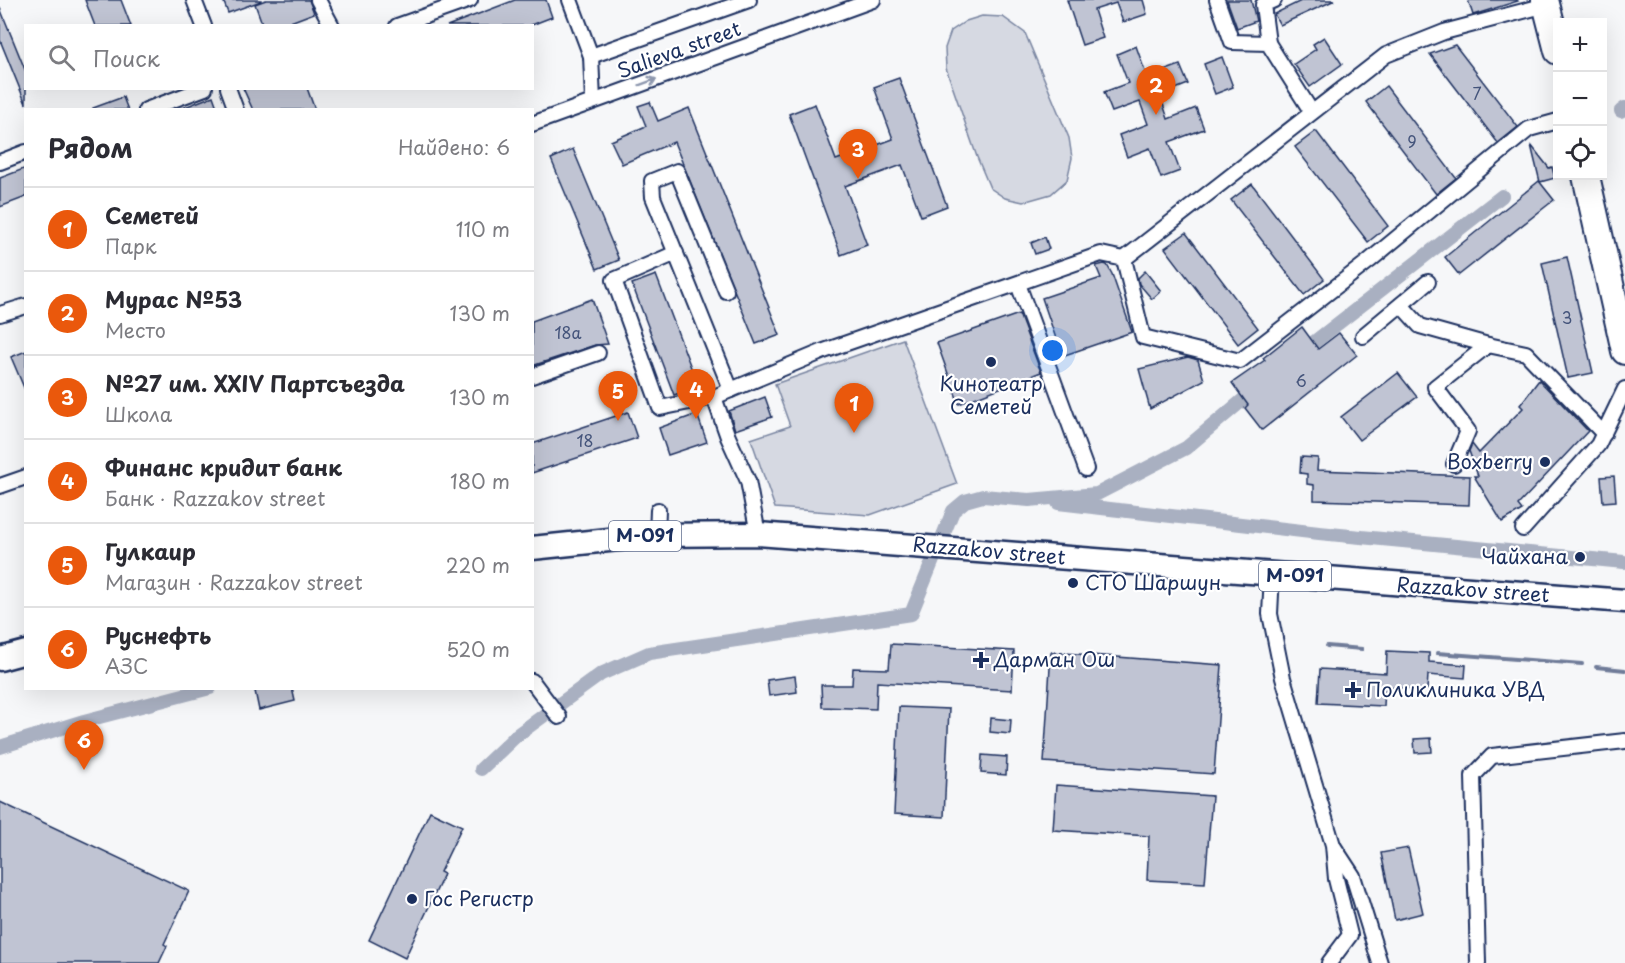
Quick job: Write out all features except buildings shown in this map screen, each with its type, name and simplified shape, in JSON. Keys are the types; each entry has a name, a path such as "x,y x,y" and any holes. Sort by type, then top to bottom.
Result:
{"highway":[{"path":"1546,2 1553,33"},
{"path":"1587,180 1625,351"}],"main road":[{"name":"Razzakov street","path":"534,548 657,535 758,534 1625,601"},
{"path":"0,659 24,653"}],"street":[{"path":"194,0 203,24"},
{"path":"318,0 330,24"},
{"path":"403,24 470,0"},
{"path":"570,0 591,56 592,101"},
{"path":"591,56 749,0"},
{"name":"Salieva street","path":"534,123 873,0"},
{"path":"1217,0 1232,42 1268,43"},
{"path":"1274,0 1263,5 1268,43 1311,111"},
{"path":"1124,259 1311,111 1386,55 1444,32 1546,2"},
{"path":"151,108 200,90"},
{"path":"229,90 235,108"},
{"path":"1124,259 1143,337 1240,361 1369,261 1529,129 1553,122"},
{"path":"0,162 24,153"},
{"path":"726,291 677,171 652,181 653,197 731,390"},
{"path":"676,253 615,280 660,408 714,398 824,351 1101,254 1124,259"},
{"path":"1363,336 1428,282"},
{"path":"1018,284 1086,468"},
{"path":"1401,306 1420,326 1526,353 1604,434"},
{"path":"0,314 24,307"},
{"path":"1454,464 1468,430 1435,387 1488,345"},
{"path":"534,375 598,353"},
{"path":"1523,529 1598,446 1625,389"},
{"path":"714,398 728,437 748,481 758,534"},
{"path":"0,486 24,478"},
{"path":"657,535 658,510"},
{"path":"1272,574 1270,614 1283,678 1333,845 1336,879 1350,935 1329,963"},
{"path":"534,684 559,717"},
{"path":"1478,963 1473,776 1492,756 1625,741"},
{"path":"1333,845 1353,876 1380,963"}],"shaded area":[{"path":"982,16 1003,17 1025,33 1069,138 1072,158 1067,180 1051,194 1023,202 1005,198 990,188 977,157 946,68 945,48 951,31 966,21"},
{"path":"903,339 957,484 870,515 775,508 751,439 790,426 775,384"}],"waterway":[{"path":"1621,111 1625,108"},
{"path":"1300,353 1502,196"},
{"path":"481,769 517,735 601,674 649,653 911,614 953,511 965,501 983,496 1029,500 1097,494 1186,448 1257,388"},
{"path":"1058,503 1319,533 1624,562"},
{"path":"1327,646 1362,649"},
{"path":"1437,653 1582,664"},
{"path":"1596,667 1625,670"},
{"path":"0,747 84,721 202,690"}],"place":[{"name":"Мурас №53","path":"1156,115"},
{"name":"№27 им. XXIV Партсъезда","path":"858,179"},
{"name":"Кинотеатр Семетей","path":"991,362"},
{"name":"Финанс кридит банк","path":"696,419"},
{"name":"Гулкаир","path":"618,421"},
{"name":"Семетей","path":"854,433"},
{"name":"Boxberry","path":"1545,462"},
{"name":"Чайхана","path":"1580,557"},
{"name":"СТО Шаршун","path":"1073,583"},
{"name":"Дарман Ош","path":"981,660"},
{"name":"Поликлиника УВД","path":"1353,690"},
{"name":"Руснефть","path":"84,770"},
{"name":"Гос Регистр","path":"412,899"}]}
